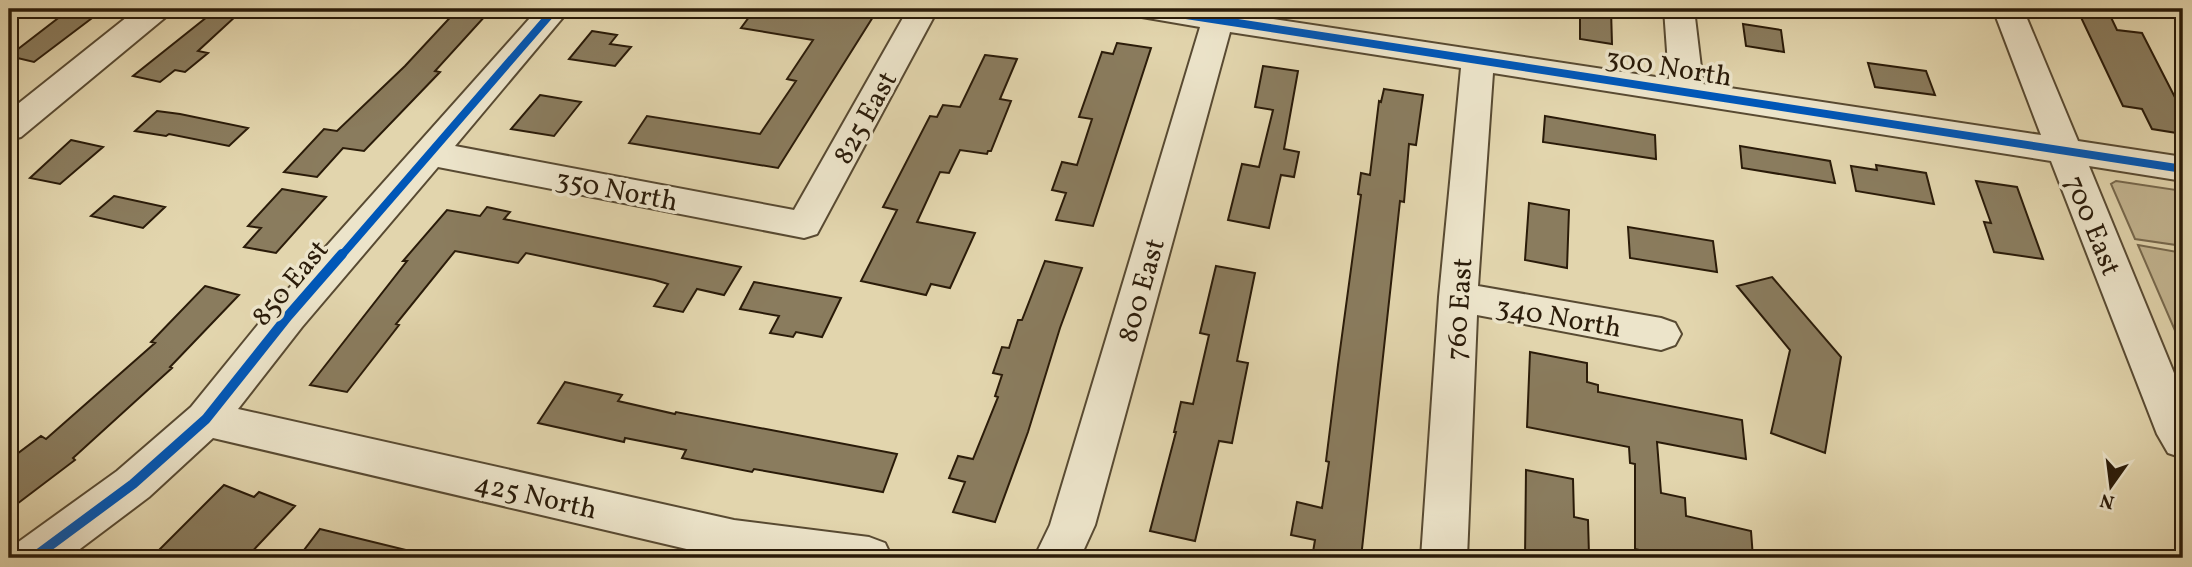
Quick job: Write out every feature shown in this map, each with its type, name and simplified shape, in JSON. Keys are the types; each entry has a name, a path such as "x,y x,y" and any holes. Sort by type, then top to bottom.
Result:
{"street":[{"path":"9,129 156,9"},
{"name":"850 East","path":"33,558 133,484 206,419 288,316 555,9"},
{"name":"825 East","path":"804,225 923,9"},
{"name":"300 North","path":"1147,9 2183,169"},
{"path":"1350,40 1356,9"},
{"path":"1679,9 1687,92"},
{"name":"700 East","path":"2008,9 2178,434 2183,440"},
{"name":"800 East","path":"1057,558 1072,525 1218,20"},
{"name":"760 East","path":"1444,558 1458,298 1478,60"},
{"name":"350 North","path":"429,153 804,225"},
{"name":"340 North","path":"1458,298 1661,334"},
{"name":"425 North","path":"206,419 734,540 869,558"}],"shaded area":[{"path":"2116,181 2183,191 2183,246 2135,239 2111,184"},
{"path":"2138,245 2183,253 2183,349"}],"building":[{"path":"70,9 104,9 34,62 9,56"},
{"path":"217,9 230,9 236,16 198,51 208,53 185,72 175,70 160,82 133,76"},
{"path":"755,9 878,9 778,168 629,143 647,116 760,134 796,81 787,79 813,40 741,28"},
{"path":"1580,9 1611,9 1612,44 1580,39"},
{"path":"2077,9 2107,9 2117,30 2142,33 2183,113 2183,134 2152,129 2142,109 2123,106"},
{"path":"457,10 487,14 435,71 440,72 364,151 343,148 317,177 284,172 324,129 337,131 405,66"},
{"path":"1743,24 1781,30 1784,52 1746,46"},
{"path":"592,31 617,35 610,44 631,47 615,66 569,59"},
{"path":"1117,43 1151,48 1093,226 1056,220 1066,193 1052,190 1062,162 1077,165 1092,119 1079,117 1102,52 1113,54"},
{"path":"985,55 1017,59 1000,99 1011,101 991,151 987,154 960,150 949,173 940,172 917,222 975,233 950,288 931,284 926,295 861,281 897,210 883,207 930,116 937,117 943,105 960,107"},
{"path":"1868,63 1926,71 1935,95 1875,87"},
{"path":"1263,66 1298,71 1284,149 1299,152 1294,177 1281,175 1269,228 1228,220 1242,164 1259,167 1273,110 1255,107"},
{"path":"1384,89 1423,95 1416,145 1409,144 1404,202 1400,201 1361,558 1312,558 1315,540 1291,535 1297,502 1322,508 1361,195 1358,194 1361,173 1370,175 1379,101 1381,102"},
{"path":"540,95 581,102 554,136 511,129"},
{"path":"157,111 248,128 229,146 169,134 166,136 135,131"},
{"path":"1545,116 1655,135 1656,159 1543,142"},
{"path":"71,140 103,147 60,184 30,178"},
{"path":"1740,146 1830,161 1835,183 1742,168"},
{"path":"1876,165 1926,173 1934,204 1856,191 1851,166 1877,170"},
{"path":"1976,181 2017,187 2043,259 1994,252 1984,222 1991,223"},
{"path":"282,189 326,197 276,253 244,247 261,228 248,226"},
{"path":"114,196 165,207 143,228 91,216"},
{"path":"1529,203 1569,210 1567,268 1525,260"},
{"path":"487,207 510,212 504,219 741,267 724,295 697,289 683,312 654,306 668,284 655,280 526,253 518,263 455,251 396,324 399,325 347,392 310,385 407,261 403,261 447,210 480,216"},
{"path":"1628,227 1713,241 1717,272 1630,258"},
{"path":"1045,261 1082,268 1060,328 1028,432 995,522 953,512 965,482 949,478 958,456 973,459 998,397 995,396 1002,375 993,373 1002,347 1009,348 1018,320 1022,320"},
{"path":"1216,266 1255,273 1237,361 1248,363 1232,443 1219,441 1195,541 1150,531 1176,432 1181,402 1193,404 1209,335 1200,333"},
{"path":"1772,277 1841,357 1825,453 1771,433 1790,350 1737,286"},
{"path":"754,282 841,298 822,337 796,332 793,337 770,333 779,316 740,309"},
{"path":"205,286 239,295 170,367 172,368 73,458 75,460 9,510 9,466 13,457 41,436 46,439 155,343 151,342"},
{"path":"1530,352 1587,363 1587,382 1598,385 1598,392 1742,420 1746,459 1657,442 1661,493 1685,498 1686,516 1751,531 1753,558 1673,558 1635,549 1635,464 1630,463 1629,447 1527,427"},
{"path":"565,382 622,395 618,401 675,414 676,412 897,454 883,492 754,469 752,472 682,458 686,450 625,438 624,442 538,423"},
{"path":"1526,470 1573,479 1574,517 1588,520 1589,555 1574,552 1574,558 1525,558"},
{"path":"224,485 254,497 259,492 295,506 246,558 151,558"},
{"path":"320,529 406,550 405,558 298,558"}],"cycle path":[{"path":"33,558 133,484 206,419 288,316 555,9"},
{"path":"1147,9 2183,169"}]}
